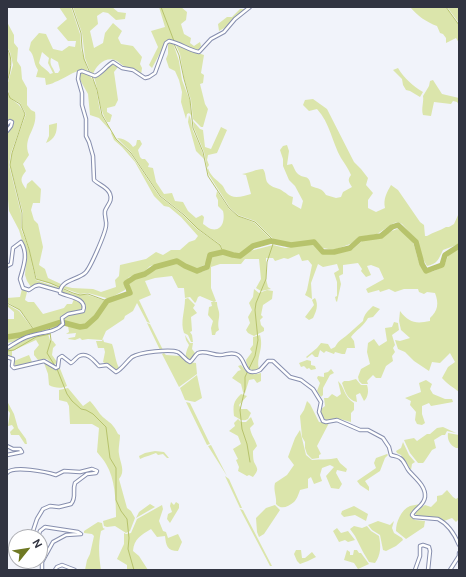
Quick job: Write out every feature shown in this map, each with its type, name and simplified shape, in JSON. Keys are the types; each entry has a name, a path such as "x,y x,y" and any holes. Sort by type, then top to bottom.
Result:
{"street":[{"path":"60,290 62,286 84,274 90,268 94,256 100,248 101,240 105,232 107,222 105,212 111,199 110,192 94,180 93,156 90,142 86,136 82,93 78,79 79,72 82,71 95,76 113,62 122,68 133,70 145,78 149,78 156,70 166,43 170,41 174,42 199,52 211,39 224,32 235,19 250,7"},
{"path":"7,124 10,120 12,122 7,131"},
{"path":"7,266 11,264 13,248 21,242 26,262 20,279 23,288 29,290 39,285 60,290 60,293 79,300 83,303 84,307 83,311 68,314 62,318 63,324 58,328 47,333 30,336 7,348"},
{"path":"7,357 13,359 12,366 14,368 44,361 56,368 58,367 59,358 62,356 71,362 81,355 85,355 99,366 107,365 116,372 135,356 166,350 172,350 180,353 190,362 196,354 203,352 221,356 236,354 241,358 247,370 251,372 260,370 268,361 273,361 290,377 303,382 313,389 321,402 319,412 323,421 341,421 360,430 368,430 383,438 389,447 391,455 398,456 422,486 425,497 422,505 413,512 412,515 414,517 438,519 442,521 451,530 459,545"},
{"path":"7,446 13,449 21,450 22,452 7,455"},
{"path":"7,473 17,469 36,472 43,471 56,475 64,472 76,472 92,469 97,470 96,473 87,474 74,485 75,497 71,504 59,507 50,506 43,509 37,518 33,529"},
{"path":"42,529 45,527 78,532 81,534 66,535 53,542 48,551"},
{"path":"415,570 420,556 420,546 423,546 429,547 430,551 428,570"},
{"path":"450,570 459,556 459,553"},
{"path":"56,570 57,567 62,565 75,570"}],"green space":[{"path":"59,7 71,7 80,34 81,49 88,71 84,70 75,72 59,81 46,85 45,78 36,77 38,70 29,50 31,42 39,33 46,34 53,49 62,51 69,46 75,47 76,41 68,41 57,28 67,19","holes":["42,52 49,58 48,63 53,73 50,74 39,63","51,58 58,62 60,70 58,73 55,73 50,62"]},
{"path":"73,7 112,7 118,12 126,13 125,19 116,20 108,13 103,12 97,16 98,24 90,31 94,48 103,43 105,33 113,23 122,31 118,38 121,44 133,46 142,57 140,64 142,68 141,75 113,59 106,60 99,64 93,74 91,74 85,58 82,33"},
{"path":"159,7 181,7 187,12 186,20 181,24 184,34 191,38 190,43 194,46 200,42 201,46 198,50 175,41 167,40 152,68 149,65 158,47 151,31 165,27"},
{"path":"410,7 446,7 459,25 459,43 456,38 446,43 446,38 440,33 437,26 429,23"},
{"path":"447,7 459,7 459,23"},
{"path":"240,9 246,9 228,26 219,31 218,24 227,17 232,17"},
{"path":"7,22 14,35 14,43 18,48 17,61 21,67 22,79 27,88 27,105 35,112 34,124 27,143 29,155 23,164 26,171 22,178 22,182 26,189 27,184 32,180 41,189 40,203 33,203 31,210 34,220 38,224 43,247 39,265 45,269 48,278 61,284 60,287 37,279 29,248 22,228 23,213 10,165 12,153 26,114 20,103 10,98 19,105 25,114 11,153 9,165 21,213 21,229 29,249 32,265 36,280 60,288 58,290 41,284 31,287 27,281 25,275 26,261 24,247 19,230 9,211 7,187 7,132 12,122 11,119 7,123 7,91 10,97 7,86 13,65 10,52 7,47"},
{"path":"169,42 173,43 179,61 182,80 190,101 191,115 189,113 187,114 186,119 181,102 182,92 179,80 175,71 169,68 166,59"},
{"path":"175,43 186,49 204,55 201,73 204,75 203,83 200,84 205,104 208,109 203,127 201,127 193,119 191,100 184,78 180,54"},
{"path":"7,49 11,61 7,82"},
{"path":"111,64 118,67 114,72 118,100 115,106 107,108 107,112 112,115 110,122 107,122 102,112 94,77 101,75"},
{"path":"398,68 409,82 423,92 420,97 406,90 402,79 393,70"},
{"path":"83,72 92,79 95,85 100,111 110,129 99,118 90,115 88,94 79,78 79,75"},
{"path":"433,80 442,94 459,98 459,105 457,102 453,101 451,104 434,102 431,116 423,115 423,96 429,86 430,81"},
{"path":"313,99 327,109 354,162 368,178 366,185 373,193 368,200 368,208 376,212 385,208 385,199 391,185 398,190 420,222 424,225 425,236 454,224 459,213 459,244 443,250 436,262 427,266 422,257 417,241 402,224 398,222 377,234 360,237 350,244 334,250 323,248 314,240 291,244 274,240 255,221 238,215 230,208 209,175 207,170 208,168 212,176 222,185 227,193 235,197 251,194 246,175 242,174 263,169 267,182 273,187 282,190 289,196 293,197 292,204 301,209 303,201 295,186 289,180 283,166 283,159 280,150 283,146 287,145 289,151 287,165 292,164 297,173 308,178 311,186 321,190 326,195 336,198 341,197 343,192 352,187 349,181 351,175 338,152 325,120 317,109 309,111 303,105 305,100"},
{"path":"189,115 193,131 201,148 204,159 196,151 188,122"},
{"path":"193,121 200,129 203,130 205,147 211,149 221,127 227,130 217,153 208,155 207,160 209,165 207,168 204,152 194,128"},
{"path":"57,123 55,135 52,140 46,143 49,136 49,125"},
{"path":"112,132 117,140 130,153 159,196 184,216 198,230 220,245 222,251 210,254 206,264 196,269 176,260 150,266 143,273 129,277 125,283 125,290 110,298 106,298 88,293 80,294 63,288 64,286 93,289 101,292 116,287 115,280 119,276 120,265 146,259 156,252 163,255 171,250 180,250 189,242 195,240 198,236 181,217 169,207 164,206 154,196 135,162 114,140 111,133"},
{"path":"117,138 130,143 133,147 136,145 137,140 140,140 142,144 138,150 140,157 145,159 149,164 148,167 153,168 156,182 164,194 172,193 175,201 183,202 188,211 196,218 202,215 204,217 203,224 211,229 218,229 221,227 224,218 223,211 218,206 216,196 217,191 229,209 238,216 255,223 273,241 253,246 240,254 234,255 223,251 220,244 198,229 185,215 160,195 131,152"},
{"path":"397,229 409,236 413,242 419,261 426,273 444,266 448,256 456,249 459,250 459,392 442,378 448,367 455,362 450,353 440,363 432,362 429,371 414,361 405,352 398,349 395,340 400,341 410,338 401,330 399,321 400,311 413,322 430,321 430,318 435,313 437,307 435,293 427,292 424,294 419,292 418,289 404,289 395,292 389,289 380,292 379,290 368,293 366,289 384,279 379,268 371,265 367,266 371,275 366,277 361,271 362,269 358,263 343,265 343,274 339,276 341,284 337,302 335,297 337,296 337,282 334,273 339,270 337,264 323,267 318,264 311,283 312,299 305,295 312,265 308,260 302,261 299,254 288,259 284,258 275,261 273,258 266,258 266,279 268,287 271,289 261,291 256,288 261,279 259,259 245,259 241,264 220,264 211,267 211,288 216,301 214,302 200,296 195,303 190,297 185,298 184,288 178,288 172,276 145,281 151,295 139,300 150,323 147,322 137,303 133,311 106,331 102,340 82,340 80,338 75,340 68,339 75,337 76,333 66,334 69,332 68,326 64,323 79,328 86,326 97,318 108,301 132,293 128,284 135,278 147,276 156,268 176,263 193,271 202,272 209,267 212,257 223,254 236,258 242,257 250,251 273,245 285,248 314,244 322,253 335,254 353,249 362,241 381,237"},
{"path":"22,289 27,292 25,300 28,302 34,302 43,314 64,308 67,304 72,304 74,299 83,304 83,310 61,316 60,321 34,329 20,310 7,302 7,298 20,297"},
{"path":"62,289 74,294 88,295 106,301 87,324 77,326 64,321 64,318 84,312 85,304 78,299 61,292"},
{"path":"254,289 259,293 267,290 273,291 272,299 263,305 261,315 263,317 260,320 264,331 254,336 246,330 250,323 248,317 252,310 249,303 253,297"},
{"path":"188,298 195,305 193,308 197,313 191,317 192,331 190,332 193,342 191,342 188,335 184,333 183,329 185,299"},
{"path":"315,298 317,303 316,311 313,318 309,320 305,317 314,305 312,300"},
{"path":"211,302 217,302 219,312 219,330 215,335 212,335 211,328 213,321 208,315 209,307 212,306"},
{"path":"7,304 19,311 33,329 7,337 7,319 14,319 14,312 7,306"},
{"path":"373,306 380,309 373,317 368,318 351,337 354,341 355,348 347,348 345,354 335,352 334,354 326,351 324,353 320,350 318,357 315,357 312,354 307,358 306,357 321,343 328,344 331,349 335,347 363,321 365,314"},
{"path":"394,322 398,323 399,330 392,335 395,345 393,348 395,352 392,356 393,361 386,366 381,378 376,378 373,375 367,381 368,384 362,384 358,377 361,369 370,364 367,352 368,343 374,339 379,346 387,341 385,328 392,327"},
{"path":"61,323 58,327 7,343 7,338"},
{"path":"147,323 150,324 163,350 160,350"},
{"path":"48,334 50,340 56,345 53,348 52,355 57,362 54,366 47,359 38,360 34,355 34,351 39,345 36,340 12,351 12,356 7,356 7,350 30,337"},
{"path":"185,335 190,343 193,343 192,349 195,353 192,360 189,361 186,358 189,345"},
{"path":"260,335 261,345 258,360 259,369 256,371 249,368 246,360 252,352 250,349 253,345 253,337"},
{"path":"103,339 104,342 112,344 119,368 117,370 103,362 105,352 104,348 98,348 96,341 102,341"},
{"path":"164,353 166,355 180,356 188,362 196,363 197,374 179,387 162,354"},
{"path":"29,355 32,362 28,365 15,367 14,361"},
{"path":"307,360 311,361 311,365 315,366 316,369 311,370 304,366 301,367 299,363"},
{"path":"44,363 55,370 59,366 67,386 58,388 49,385 48,374"},
{"path":"241,365 250,373 261,373 261,381 257,383 254,379 249,380 245,393 243,392 241,384 232,378 238,371 241,370 238,366"},
{"path":"331,369 334,373 330,375 323,388 323,395 321,397 317,391 320,383 317,378 318,376 324,377 324,373"},
{"path":"197,375 202,398 195,402 185,400 180,388"},
{"path":"356,379 361,385 367,385 368,394 364,401 360,393 356,395 357,402 351,399 347,395 342,383 344,381"},
{"path":"426,380 432,384 430,389 433,394 445,399 452,399 453,402 431,406 429,403 422,406 422,414 425,423 422,425 417,424 415,420 416,412 410,405 411,401 405,398 421,392 419,383"},
{"path":"338,381 346,395 354,403 354,410 351,413 351,422 340,419 326,420 323,418 320,410 325,406 324,398 328,398 332,394 337,397 341,394"},
{"path":"68,388 83,406 90,401 100,414 112,424 120,435 119,452 122,473 119,479 127,508 131,511 135,518 130,531 126,533 115,526 104,526 103,521 116,517 116,504 109,470 97,452 99,428 92,424 70,424 69,406 67,402 59,400 59,390"},
{"path":"241,394 247,396 239,405 241,409 247,409 251,413 248,419 244,420 234,416 234,404 236,399"},
{"path":"7,401 14,414 18,428 26,439 27,444 25,444 19,435 11,435 10,432 14,428 12,425 8,426 10,413 7,409"},
{"path":"307,401 319,422 329,423 317,446 321,454 319,455 319,458 312,459 307,454 305,442 302,437 300,416"},
{"path":"186,402 190,403 210,444 207,445"},
{"path":"251,417 254,424 250,428 257,446 253,451 257,470 253,477 249,475 247,476 238,471 239,467 236,460 238,459 233,449 241,444 238,436 229,431 235,426 234,423 238,419 241,422 246,422"},
{"path":"443,427 456,433 447,431 445,435 442,435 434,440 436,448 432,450 423,463 418,463 410,453 404,440 414,438 417,441 427,434 430,434 437,428"},
{"path":"300,430 306,455 312,460 337,458 347,469 346,472 337,470 336,473 342,484 339,489 331,488 326,476 334,467 330,465 322,468 320,475 322,481 314,484 311,477 308,479 308,488 300,490 294,502 287,506 280,507 276,504 274,488 275,483 287,475 294,465 288,457 295,438"},
{"path":"448,433 459,435 459,448 456,448 451,444 448,438"},
{"path":"403,442 409,455 415,462 412,464 411,470 401,455 396,451 401,448"},
{"path":"211,445 227,476 208,446"},
{"path":"155,451 164,452 169,458 163,454 158,455 156,453 140,459 139,456"},
{"path":"387,454 388,455 385,458 380,471 365,481 369,487 369,491 357,481 376,468 374,463 376,458"},
{"path":"225,476 229,479 242,508 240,508"},
{"path":"447,490 456,499 459,497 459,519 456,522 452,518 444,521 440,518 418,517 414,513 425,505 431,507 437,501 437,496 442,495"},
{"path":"171,502 174,505 176,502 179,504 179,508 170,523 167,519 168,514 172,512 170,506"},
{"path":"150,504 155,507 136,518 139,512"},
{"path":"420,504 412,517 415,520 425,521 424,527 406,539 396,531 398,520 404,510 410,506"},
{"path":"162,505 163,509 159,521 168,538 178,534 182,542 178,551 169,549 165,536 157,537 151,529 136,540 133,551 139,556 148,570 127,570 127,565 117,559 124,544 124,533 131,533 137,519"},
{"path":"275,505 280,510 264,534 259,537 256,518 266,508"},
{"path":"354,506 368,514 366,521 355,515 344,517 341,514 342,511"},
{"path":"240,509 243,510 272,566 270,566"},
{"path":"378,521 390,525 394,521 392,528 394,533 403,540 396,546 386,551 383,550 380,535 372,530 368,525"},
{"path":"98,522 102,523 103,528 105,529 101,531 99,541 101,570 85,570 94,536 92,534 84,533 84,531"},
{"path":"354,526 362,528 367,526 371,531 379,536 380,550 375,563 369,562 363,552 350,529"},
{"path":"337,528 341,533 348,531 355,540 348,542 345,540 339,542 333,531"},
{"path":"296,550 301,550 302,558 305,558 312,552 316,557 300,564 294,554"},
{"path":"347,550 350,552 350,555 353,555 354,550 357,550 369,564 358,569 354,563 344,560"}],"waterway":[{"path":"72,7 81,33 84,59 90,73"},
{"path":"161,7 174,41"},
{"path":"446,7 459,25"},
{"path":"174,44 179,55 190,100 193,128 203,152 208,176 229,208 238,216 255,222 274,241 267,262 266,279 256,303 255,310 258,340 255,356 245,377 245,389 240,410 242,429 247,444 250,462"},
{"path":"7,48 11,61 7,83"},
{"path":"92,76 97,90 102,115 116,139 131,153 160,196 184,215 198,229 220,245 223,252"},
{"path":"7,90 10,98 20,104 25,114 12,153 10,165 22,213 22,228 36,279 50,283 73,293 80,295 88,294 107,301"},
{"path":"7,337 20,335 61,322 80,327 86,326 96,317 107,301 130,293 126,283 135,277 145,274 155,267 177,261 197,271 207,267 210,255 223,252 240,256 253,246 271,241 291,245 314,242 323,252 334,252 350,248 360,239 381,236 392,227 398,225 416,242 422,264 426,271 442,265 445,255 459,246"},
{"path":"7,303 20,310 34,330"},
{"path":"49,325 51,340 47,353 55,366"},
{"path":"7,351 14,350 36,337 50,334"},
{"path":"57,369 67,394 72,401 81,409 93,414 106,427 110,458 116,468 116,500 127,519 129,538 128,549 134,570"}]}
